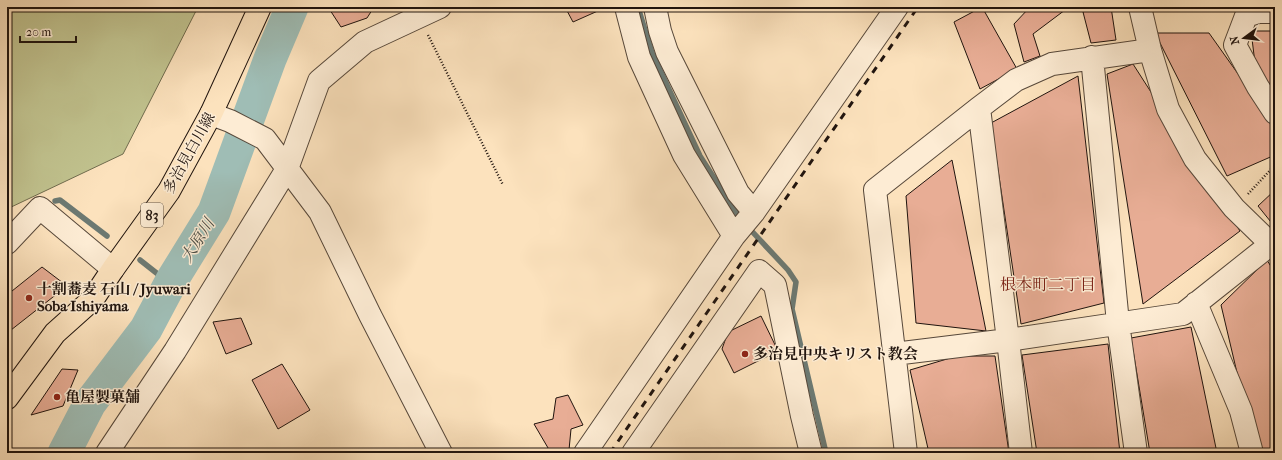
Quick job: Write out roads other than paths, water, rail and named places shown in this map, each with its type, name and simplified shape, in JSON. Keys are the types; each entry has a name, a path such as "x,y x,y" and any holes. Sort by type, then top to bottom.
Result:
{"main road":[{"name":"多治見白川線","path":"7,398 55,333 94,298 221,118 260,7"}],"street":[{"path":"109,452 175,352 287,170 319,81 365,42 440,7"},
{"path":"626,7 639,57 681,148 734,236"},
{"path":"655,7 660,31 667,52 738,193 754,212"},
{"path":"585,453 734,236 754,212 897,7"},
{"path":"894,354 1008,340 1183,314 1273,246 1234,208 1195,159 1168,109 1150,50 1140,7"},
{"path":"1275,12 1258,12 1246,16 1235,45 1258,87 1275,113"},
{"path":"906,453 875,190 1016,80 1052,64 1150,50"},
{"path":"1092,58 1118,323 1136,453"},
{"path":"979,108 1021,453"},
{"path":"221,118 265,139 320,212 370,315 441,453"},
{"path":"7,243 40,208 113,269"},
{"path":"633,453 759,271 775,285 811,453"},
{"path":"1196,303 1241,411 1252,453"}],"waterway":[{"name":"大原川","path":"64,453 90,403 146,329 172,280 214,212 270,59 292,7"},
{"path":"638,7 652,53 700,156 741,220"},
{"path":"55,201 60,200 107,236"},
{"path":"747,226 788,270 796,282 792,309 826,453"},
{"path":"140,260 159,275 172,280"}],"railway":[{"path":"610,453 918,7"}],"place":[{"name":"十割蕎麦 石山 / Jyuwari Soba Ishiyama","path":"29,298"},
{"name":"多治見中央キリスト教会","path":"745,354"},
{"name":"亀屋製菓舗","path":"57,397"}],"district":[{"name":"根本町二丁目","path":"1048,284"}]}
